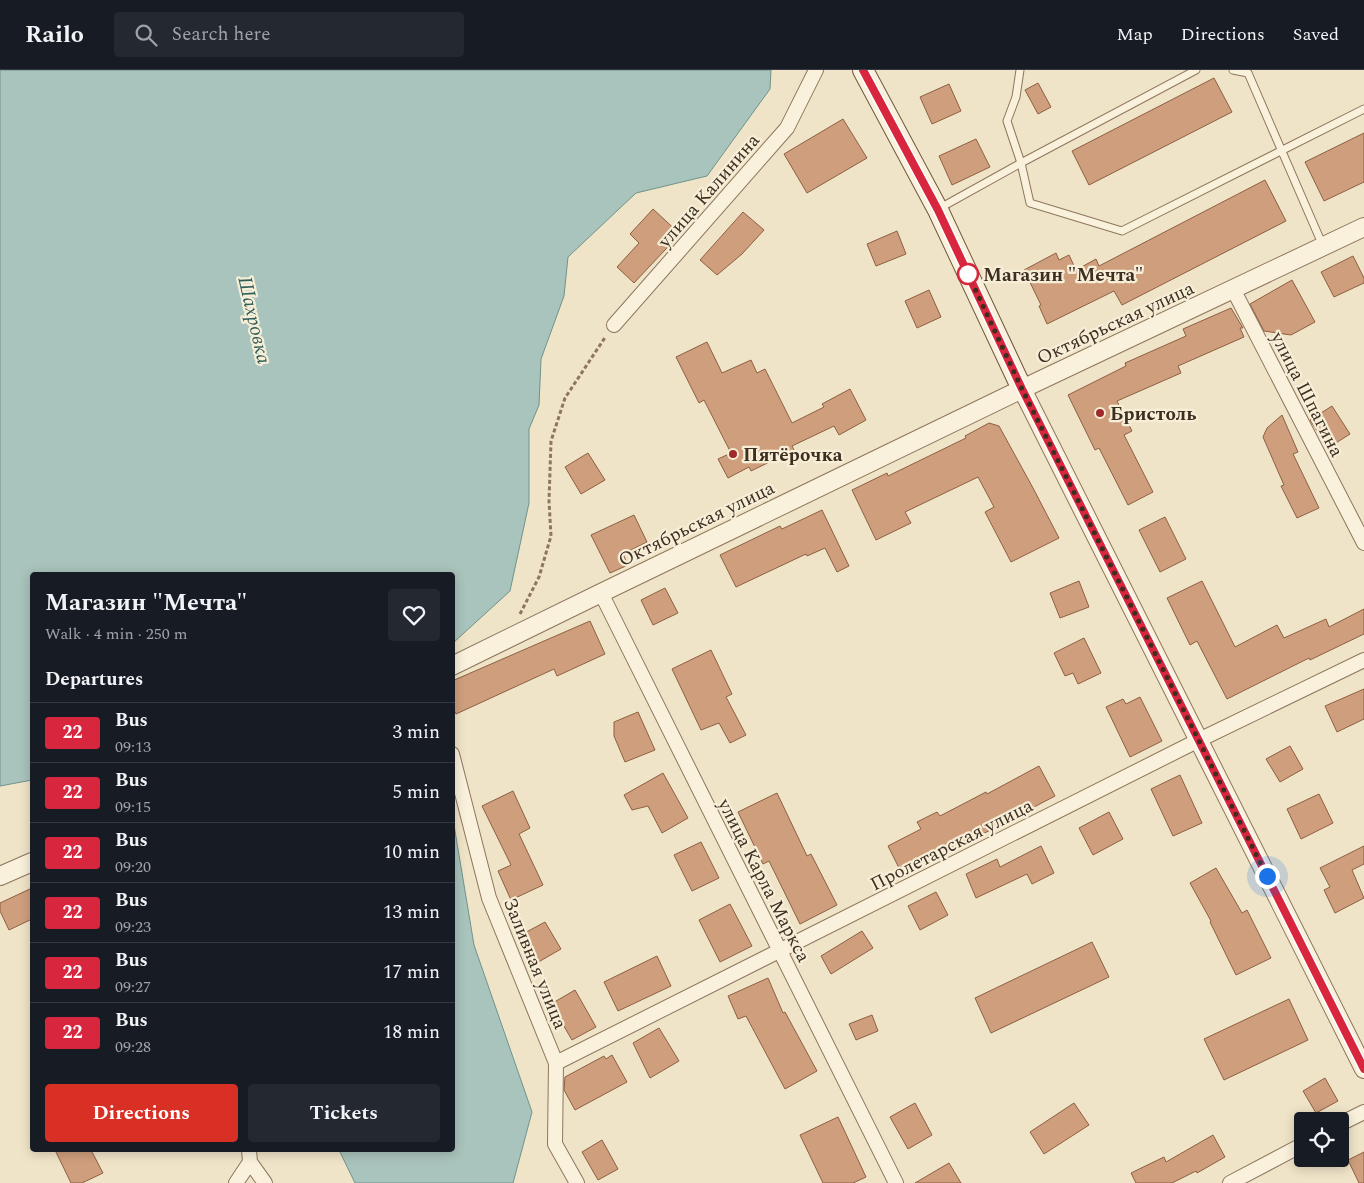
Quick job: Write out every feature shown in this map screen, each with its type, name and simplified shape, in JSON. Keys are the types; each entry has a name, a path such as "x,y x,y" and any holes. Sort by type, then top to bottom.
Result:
{"main road":[{"path":"863,70 938,210 1022,389"}],"street":[{"name":"улица Калинина","path":"614,325 786,128 816,70"},
{"name":"Октябрьская улица","path":"455,665 1022,389 1364,227"},
{"name":"улица Шпагина","path":"1233,289 1364,543"},
{"path":"1022,389 1364,1069"},
{"name":"улица Карла Маркса","path":"601,593 896,1183"},
{"name":"Пролетарская улица","path":"556,1063 1199,740 1364,660"},
{"name":"Заливная улица","path":"455,766 489,898 556,1063 556,1144 577,1183"},
{"path":"0,876 30,863"},
{"path":"1349,1120 1364,1112"},
{"path":"1230,1183 1294,1148"},
{"path":"236,1183 250,1156"},
{"path":"250,1156 265,1183"}],"lane":[{"path":"1020,70 1016,97 1007,121 1021,162 1030,203 1122,232 1364,109"},
{"path":"938,210 1021,162 1196,70"},
{"path":"1233,70 1248,73 1324,246"}],"path":[{"path":"505,641 539,577 551,536 549,501 551,441 565,398 614,325"}],"water":[{"name":"Шахровка","path":"0,70 771,70 770,89 707,176 636,193 568,257 564,296 541,359 539,405 529,429 529,503 510,591 455,641 455,572 30,572 30,780 0,786"},
{"path":"455,831 474,945 532,1112 513,1183 355,1183 340,1152 455,1152"}],"building":[{"path":"1214,78 1232,112 1089,185 1072,151"},
{"path":"1038,83 1051,107 1038,114 1025,90"},
{"path":"949,84 961,111 932,124 920,97"},
{"path":"843,119 867,158 807,193 784,154"},
{"path":"1364,133 1364,182 1324,201 1305,162"},
{"path":"976,139 990,167 952,185 939,156"},
{"path":"1265,180 1286,221 1122,305 1114,291 1047,324 1039,306 1041,305 1024,270 1056,253 1059,260 1069,255 1076,270 1096,259 1099,266"},
{"path":"653,209 680,234 634,283 617,267 639,243 630,234"},
{"path":"743,212 764,230 742,254 717,275 700,260"},
{"path":"897,231 906,254 876,266 867,244"},
{"path":"1353,256 1364,278 1364,283 1334,297 1321,272"},
{"path":"1292,280 1315,322 1291,335 1264,331 1250,304"},
{"path":"929,290 941,317 917,328 905,301"},
{"path":"1231,308 1243,328 1240,328 1244,337 1178,366 1181,373 1117,401 1132,431 1124,435 1153,492 1128,505 1099,448 1095,450 1068,395 1126,366 1125,363 1186,336 1183,329"},
{"path":"707,342 722,373 751,360 757,373 765,369 792,423 824,407 822,404 850,389 866,420 839,435 834,426 792,446 794,450 788,453 751,471 749,467 728,478 718,459 731,453 704,400 699,403 676,357"},
{"path":"1332,406 1350,434 1328,448 1310,420"},
{"path":"1282,415 1298,452 1293,454 1319,508 1297,518 1281,486 1284,485 1263,437 1267,428"},
{"path":"989,423 999,426 1059,538 1011,562 985,512 994,507 978,477 905,512 911,523 876,540 852,490 887,473 888,476 966,438 965,436"},
{"path":"588,453 605,480 581,494 565,467"},
{"path":"822,510 849,566 837,572 825,548 807,556 806,554 736,587 720,555 780,526 782,529"},
{"path":"634,515 647,542 623,554 628,565 610,573 591,535"},
{"path":"1165,517 1186,559 1160,572 1139,530"},
{"path":"1079,581 1089,607 1060,618 1050,593"},
{"path":"1202,581 1235,647 1277,625 1284,638 1326,619 1329,627 1364,609 1364,634 1310,660 1309,658 1227,699 1197,641 1190,645 1167,598"},
{"path":"665,588 678,613 653,625 641,600"},
{"path":"590,621 605,654 557,676 554,669 456,714 455,680"},
{"path":"1084,638 1101,673 1078,684 1073,673 1065,676 1054,653"},
{"path":"711,650 732,694 726,697 746,735 730,743 719,723 701,730 672,669"},
{"path":"1364,689 1364,719 1337,732 1325,706"},
{"path":"1140,697 1162,741 1130,757 1106,707 1123,699 1126,704"},
{"path":"638,712 655,750 625,762 614,736 614,722"},
{"path":"1290,746 1303,769 1280,782 1266,759"},
{"path":"1039,766 1055,796 903,876 888,846 921,829 917,822 937,812 940,816 986,792 987,794"},
{"path":"663,773 688,818 662,833 648,806 632,810 624,795"},
{"path":"1180,775 1202,823 1173,836 1151,789"},
{"path":"513,791 530,828 519,834 543,885 511,900 498,871 511,865 482,806"},
{"path":"777,793 807,856 811,854 837,905 800,924 769,861 763,864 738,812"},
{"path":"1319,794 1333,823 1301,839 1287,809"},
{"path":"1109,812 1123,839 1093,855 1079,828"},
{"path":"701,842 719,878 692,891 674,855"},
{"path":"1041,846 1054,873 1032,884 1027,874 976,898 966,874 997,859 1000,867"},
{"path":"1364,846 1364,864 1352,870 1364,898 1335,913 1324,890 1330,887 1320,868"},
{"path":"1216,868 1242,913 1247,910 1271,958 1236,975 1211,921 1190,883"},
{"path":"30,889 30,920 9,930 0,911 0,903"},
{"path":"936,892 948,915 920,930 908,906"},
{"path":"730,904 752,946 720,962 699,920"},
{"path":"545,922 561,949 535,964 519,936"},
{"path":"862,931 873,948 831,974 821,956"},
{"path":"1092,942 1109,977 991,1033 975,998"},
{"path":"657,956 671,986 618,1011 604,982"},
{"path":"768,978 783,1013 785,1012 817,1071 785,1089 746,1016 738,1019 728,996"},
{"path":"575,990 596,1027 572,1040 551,1004"},
{"path":"1289,999 1308,1040 1224,1080 1204,1039"},
{"path":"872,1015 878,1031 856,1040 849,1024"},
{"path":"659,1028 679,1061 650,1078 633,1043"},
{"path":"612,1055 627,1082 575,1110 564,1090 565,1077 604,1056 606,1059"},
{"path":"1325,1078 1338,1101 1315,1112 1303,1091"},
{"path":"915,1103 932,1135 908,1149 890,1117"},
{"path":"1074,1103 1089,1125 1044,1154 1030,1132"},
{"path":"838,1117 866,1177 853,1183 823,1183 800,1135"},
{"path":"1213,1135 1225,1157 1197,1173 1196,1171 1172,1183 1136,1183 1131,1173 1164,1157 1166,1162"},
{"path":"602,1140 618,1169 598,1180 582,1152"},
{"path":"56,1152 92,1152 103,1173 82,1183 71,1183"},
{"path":"1364,1152 1364,1183 1359,1183 1349,1160"},
{"path":"949,1163 961,1183 915,1183"}],"bus line":[{"name":"22","path":"863,70 938,210 1022,389 1364,1069"}],"place":[{"name":"Магазин \"Мечта\"","path":"968,274"},
{"name":"Бристоль","path":"1100,413"},
{"name":"Пятёрочка","path":"733,454"}],"route":[{"path":"968,274 1022,389 1267,876"}]}
